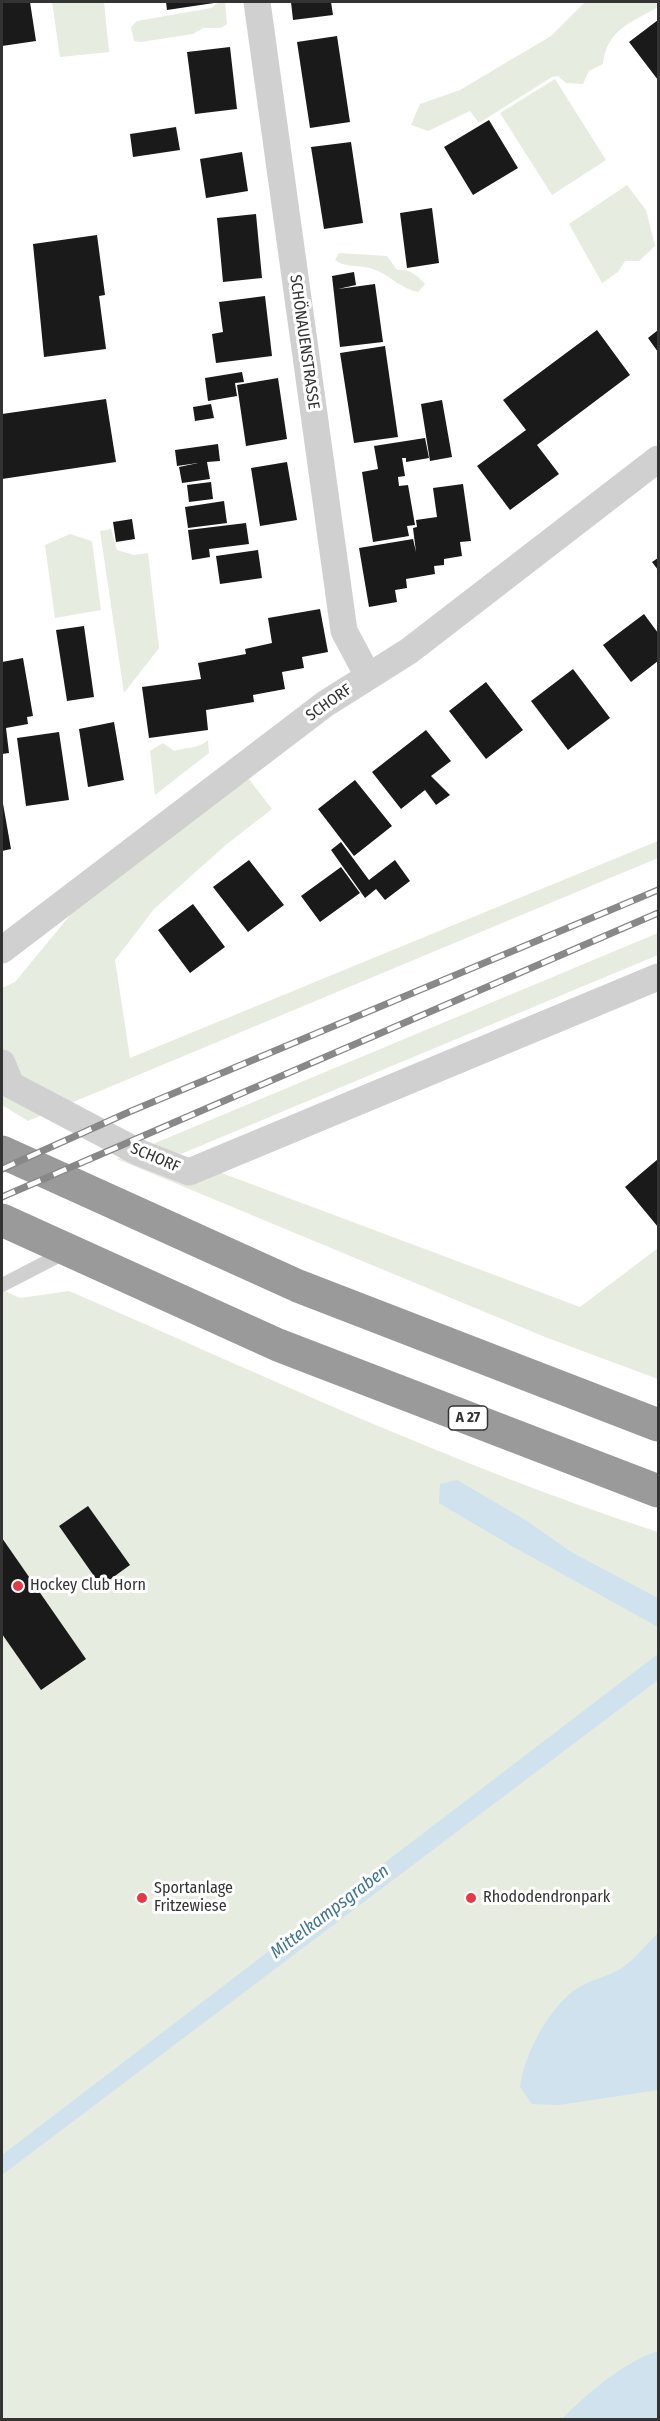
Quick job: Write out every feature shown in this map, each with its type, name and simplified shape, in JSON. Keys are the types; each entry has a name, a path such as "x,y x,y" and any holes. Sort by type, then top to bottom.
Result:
{"highway":[{"path":"2,1152 298,1286 658,1425"},
{"name":"A 27","path":"2,1220 278,1345 658,1491"}],"street":[{"name":"SCHÖNAUENSTRASSE","path":"257,2 344,631 368,676"},
{"name":"SCHORF","path":"2,950 325,704 409,651 658,459"},
{"name":"SCHORF","path":"2,1063 11,1085 140,1153 189,1172 658,977"}],"lane":[{"path":"2,1285 67,1251"}],"shaded area":[{"path":"52,2 104,2 109,52 60,57"},
{"path":"219,2 225,2 227,24 221,28 203,28 193,34 141,42 134,41 131,27 137,21 211,8"},
{"path":"585,2 658,2 658,7 622,28 615,35 605,52 603,64 589,71 583,84 566,83 558,76 552,77 479,123 470,111 428,131 411,125 420,104 460,90 551,36"},
{"path":"555,79 606,160 552,195 500,113"},
{"path":"627,185 646,210 655,246 639,261 625,261 618,272 602,283 569,224"},
{"path":"339,253 387,256 397,270 412,273 425,284 418,292 412,290 376,270 340,263 335,260"},
{"path":"111,529 117,550 134,555 148,553 159,648 124,693 100,531"},
{"path":"70,534 92,541 101,610 55,618 45,545"},
{"path":"208,740 209,753 155,795 150,751 163,743 174,751 196,746"},
{"path":"248,778 272,809 227,844 154,909 115,960 130,1058 658,841 658,858 28,1121 2,1105 2,988 15,982 71,914"},
{"path":"658,933 658,955 176,1156 580,1307 658,1248 658,1379 545,1337 117,1159"},
{"path":"2,1290 20,1298 69,1291 434,1449 508,1479 658,1532 658,2419 2,2419"}],"water":[{"path":"457,1480 527,1521 571,1552 658,1598 658,1627 439,1503 440,1484"},
{"name":"Mittelkampsgraben","path":"658,1654 658,1680 2,2175 2,2155"},
{"path":"658,1933 658,2090 559,2105 532,2104 520,2087 522,2074 532,2047 547,2020 576,1989 622,1968"},
{"path":"658,2351 658,2419 562,2419 594,2389 619,2371"}],"building":[{"path":"2,2 30,2 36,41 2,46"},
{"path":"166,2 213,2 214,3 167,10"},
{"path":"291,2 331,2 333,15 293,20"},
{"path":"658,20 658,80 629,42"},
{"path":"337,36 350,122 310,128 297,42"},
{"path":"230,47 237,109 195,114 187,52"},
{"path":"489,120 518,168 473,195 444,147"},
{"path":"176,127 180,150 133,157 130,134"},
{"path":"351,142 363,223 324,229 311,147"},
{"path":"242,152 248,191 206,198 200,159"},
{"path":"432,208 439,263 407,268 400,213"},
{"path":"256,214 262,278 223,282 217,218"},
{"path":"97,235 105,295 99,296 106,349 44,357 33,244"},
{"path":"354,272 356,285 338,289 375,284 383,342 340,347 332,276"},
{"path":"265,296 272,356 216,363 212,334 223,332 219,302"},
{"path":"597,330 630,375 537,445 559,474 510,510 477,466 526,430 503,400"},
{"path":"658,330 658,352 648,338"},
{"path":"385,346 398,437 354,443 340,353"},
{"path":"242,372 244,382 235,383 237,396 208,401 205,378"},
{"path":"278,378 287,439 246,446 237,385"},
{"path":"106,399 116,462 2,479 2,414"},
{"path":"442,400 452,457 430,461 421,404"},
{"path":"211,404 214,418 195,421 193,407"},
{"path":"425,438 429,458 406,462 406,458 402,458 405,476 398,477 399,486 408,485 415,525 407,526 409,536 373,542 362,472 378,469 374,446"},
{"path":"218,444 220,461 207,462 210,479 182,483 179,467 198,463 177,466 175,450"},
{"path":"287,462 297,520 260,526 251,468"},
{"path":"211,482 213,499 189,502 187,485"},
{"path":"463,484 471,541 460,542 462,556 444,559 444,565 434,566 435,574 406,579 407,588 395,590 397,602 369,607 359,548 413,539 416,552 413,528 417,527 416,520 437,517 433,488"},
{"path":"224,501 227,523 188,528 185,507"},
{"path":"132,519 135,539 116,542 113,522"},
{"path":"246,523 249,544 209,549 210,557 192,560 188,530"},
{"path":"258,550 262,578 220,584 216,556"},
{"path":"658,558 658,570 652,562"},
{"path":"320,609 328,652 302,657 304,668 282,672 285,689 253,695 254,702 206,710 208,730 149,738 142,687 201,679 198,663 246,654 245,649 272,643 268,618"},
{"path":"644,614 658,633 658,661 631,682 603,645"},
{"path":"84,626 94,697 67,701 56,630"},
{"path":"23,658 33,716 27,717 28,724 6,728 9,753 2,754 2,662"},
{"path":"573,669 610,718 568,750 531,701"},
{"path":"486,682 523,730 486,759 449,711"},
{"path":"114,722 124,780 88,787 79,729"},
{"path":"426,730 451,761 431,776 450,795 436,805 425,790 401,809 372,772"},
{"path":"59,732 69,800 26,806 17,738"},
{"path":"355,780 392,826 354,856 318,809"},
{"path":"2,798 11,849 2,851"},
{"path":"341,842 369,880 395,860 410,881 385,900 376,889 365,898 331,850"},
{"path":"249,860 284,905 248,932 213,887"},
{"path":"341,867 360,893 320,922 301,896"},
{"path":"193,904 225,947 190,973 158,930"},
{"path":"658,1159 658,1227 625,1187"},
{"path":"88,1506 130,1565 101,1586 59,1526"},
{"name":"Hockey Club Horn","path":"2,1538 86,1659 41,1690 2,1634"}],"railway":[{"path":"2,1169 129,1112 658,890"},
{"path":"2,1197 658,913"}],"place":[{"name":"Hockey Club Horn","path":"18,1586"},
{"name":"Sportanlage Fritzewiese","path":"142,1898"},
{"name":"Rhododendronpark","path":"471,1898"}]}
